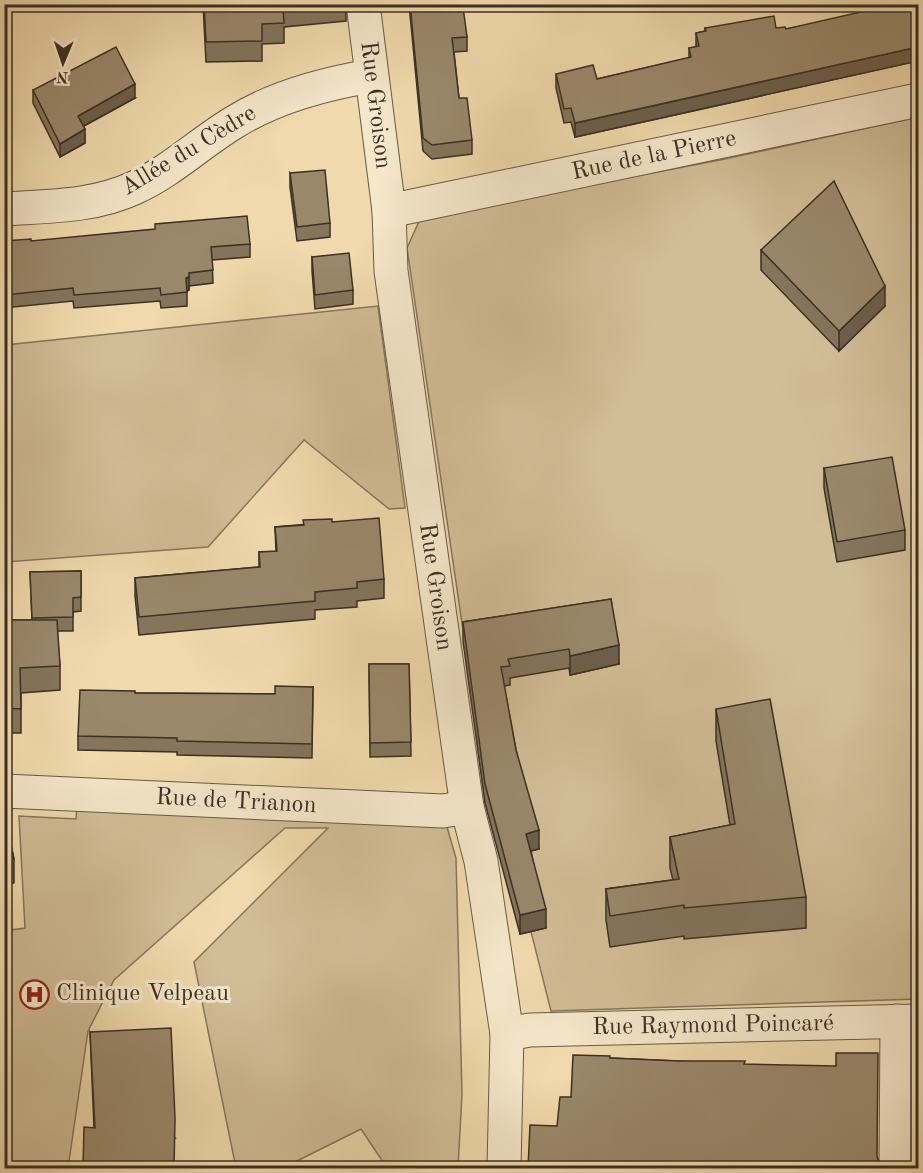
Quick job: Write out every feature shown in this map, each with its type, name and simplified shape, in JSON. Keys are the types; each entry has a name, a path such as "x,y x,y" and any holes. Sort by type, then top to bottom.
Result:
{"street":[{"name":"Rue Groison","path":"363,4 389,212 391,271 466,807 481,861 507,1034 504,1168"},
{"name":"Allée du Cèdre","path":"4,209 80,204 116,195 152,178 234,122 258,109 313,88 371,76"},
{"name":"Rue de la Pierre","path":"389,212 918,100"},
{"name":"Rue de Trianon","path":"4,791 443,812 466,807"},
{"name":"Rue Raymond Poincaré","path":"507,1034 530,1030 908,1021"},
{"path":"896,1168 908,1021"}],"shaded area":[{"path":"918,117 918,999 551,1011 474,705 407,248 421,217 720,160"},
{"path":"378,306 405,508 389,509 304,440 208,547 5,562 5,345"},
{"path":"77,804 447,827 456,858 462,1094 458,1168 387,1168 361,1129 283,1168 236,1168 194,962 328,828 285,828 114,980 88,1031 68,1168 5,1168 4,931 25,928 19,816 76,819"}],"building":[{"path":"204,4 311,4 283,7 284,23 262,24 262,41 206,42"},
{"path":"410,4 459,4 459,8 463,7 467,37 452,38 459,98 467,98 472,140 432,145 423,138"},
{"path":"896,4 918,4 918,47 575,123 571,108 564,109 556,74 593,65 597,79 691,57 689,48 699,46 696,33 706,31 705,28 774,16 776,28 785,27 786,29"},
{"path":"116,47 135,84 78,116 85,129 60,144 33,90"},
{"path":"325,170 330,223 297,227 290,173"},
{"path":"834,181 885,286 839,331 761,250"},
{"path":"247,216 250,244 211,247 213,270 189,273 189,277 186,278 187,292 161,295 160,288 74,295 73,288 4,295 4,241 31,239 31,241 155,229 155,224"},
{"path":"349,253 353,290 315,295 312,257"},
{"path":"892,457 905,530 837,542 824,468"},
{"path":"379,518 384,579 357,582 357,588 315,592 315,601 139,617 135,578 260,567 259,552 277,551 275,527 304,525 303,520 332,519 332,522"},
{"path":"81,571 81,597 73,598 73,617 32,618 30,572"},
{"path":"611,599 619,645 570,656 569,649 508,659 510,666 501,667 516,750 539,830 526,834 546,909 520,915 485,784 463,622"},
{"path":"4,620 57,620 60,666 20,668 21,709 4,708"},
{"path":"369,664 409,664 411,742 370,743"},
{"path":"275,686 313,687 312,744 78,736 80,690 135,691 135,693 275,694"},
{"path":"770,699 806,897 684,908 684,905 610,916 606,889 679,879 670,837 735,824 716,709"},
{"path":"4,813 14,859 4,861"},
{"path":"171,1028 175,1118 174,1168 83,1168 84,1127 95,1128 90,1032"},
{"path":"836,1053 878,1053 877,1156 883,1168 787,1168 740,1162 739,1168 528,1168 530,1125 557,1126 560,1097 571,1097 573,1055 679,1061 745,1061 744,1064 836,1066"},
{"path":"915,1053 918,1053 918,1104 915,1102"},
{"path":"913,1164 918,1164 918,1168 909,1168"}],"place":[{"name":"Clinique Velpeau","path":"35,994"}]}
